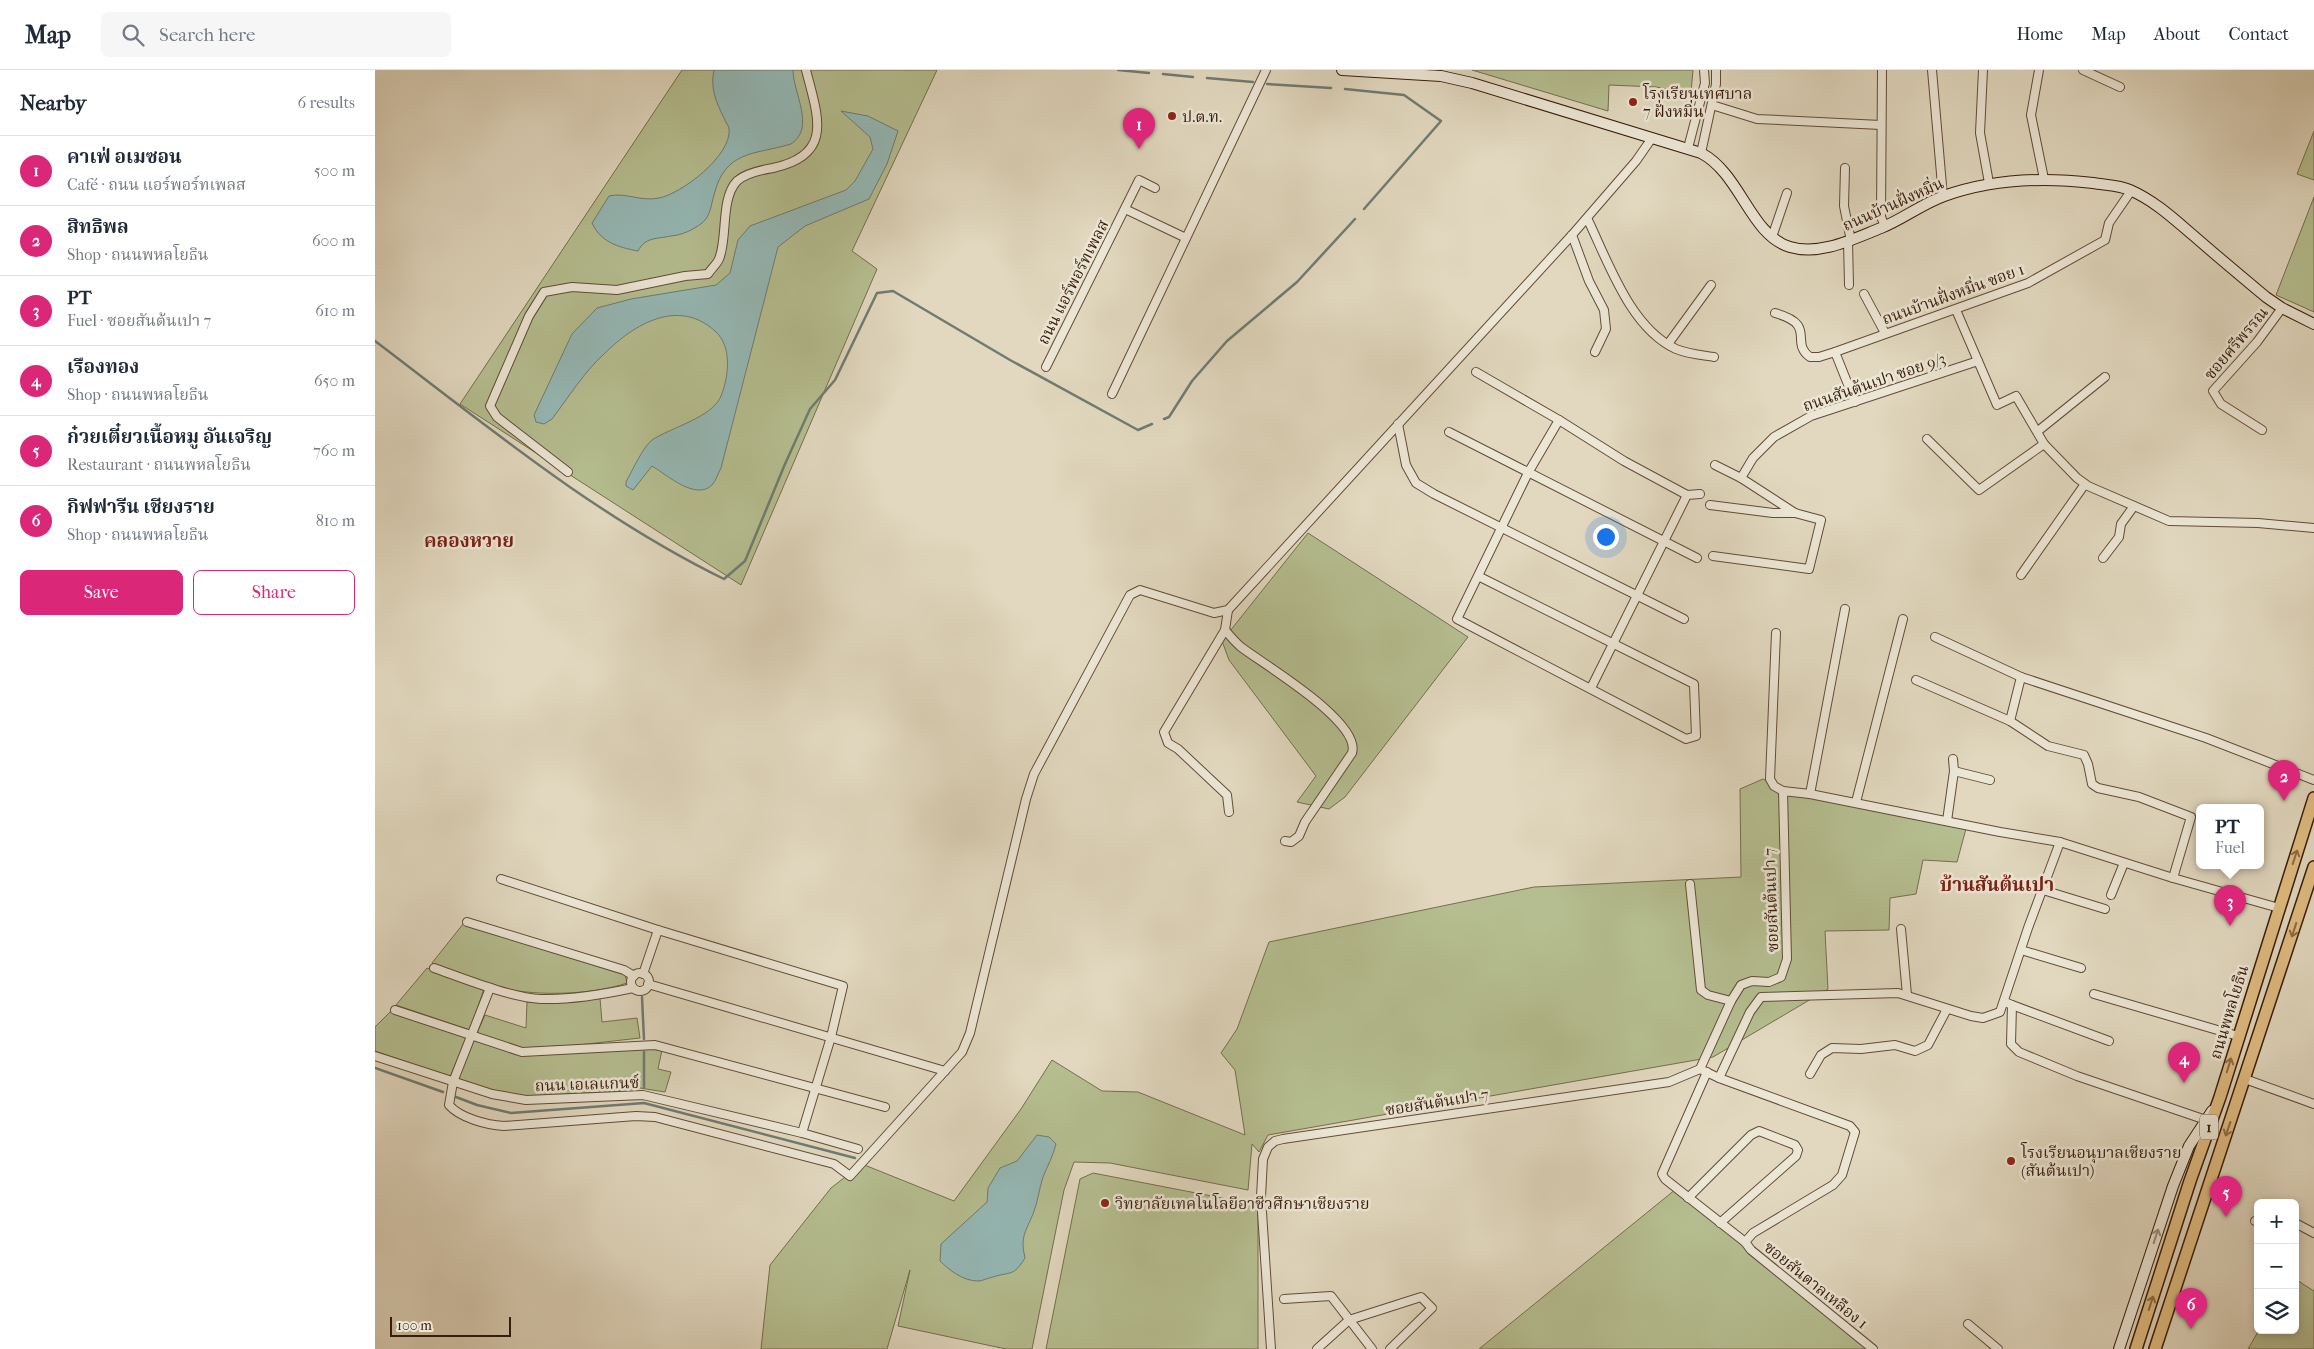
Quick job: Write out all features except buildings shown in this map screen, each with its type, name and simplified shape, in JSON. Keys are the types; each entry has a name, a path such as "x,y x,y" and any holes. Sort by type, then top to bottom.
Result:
{"main road":[{"name":"ถนนพหลโยธิน","path":"2136,1349 2190,1181 2220,1097 2314,798"},
{"name":"1","path":"2155,1349 2314,867"}],"street":[{"path":"568,472 497,418 490,406 529,316 544,292 572,287 617,290 685,276 708,274 719,258 729,198 737,182 755,172 793,164 810,152 817,136 817,110 806,70"},
{"path":"1112,394 1266,70"},
{"name":"ถนนบ้านฝั่งหมิ่น","path":"1342,70 1441,76 1472,83 1701,153 1714,160 1725,170 1747,205 1772,237 1788,246 1803,250 1849,241 1885,226 1943,196 1989,182 2044,180 2116,186 2131,191 2155,204 2266,297 2282,308 2314,324"},
{"path":"1688,148 1705,82 1704,70"},
{"path":"1701,153 1717,84 1716,70"},
{"path":"1882,70 1881,217 1885,226"},
{"path":"1932,70 1943,196"},
{"path":"1983,70 1980,133 1989,182"},
{"path":"2039,70 2031,115 2044,180"},
{"path":"2083,70 2120,87"},
{"path":"1712,105 1757,119 1881,125"},
{"path":"1229,812 1227,795 1178,749 1168,743 1164,732 1225,630 1228,610 1572,235 1636,160 1652,138"},
{"path":"1845,168 1844,206 1849,241 1849,286"},
{"name":"ถนน แอร์พอร์ทเพลส","path":"1046,367 1139,180 1155,188"},
{"name":"ถนนบ้านฝั่งหมิ่น ซอย 1","path":"1775,313 1790,317 1798,324 1803,350 1810,357 1819,357 1835,352 2028,282 2105,240 2109,223 2131,191"},
{"path":"1772,237 1787,192"},
{"name":"ถนน แอร์พอร์ทเพลส","path":"1125,209 1187,238"},
{"path":"1587,218 1632,308 1654,334 1681,351 1713,357"},
{"path":"1572,235 1589,281 1604,310 1606,329 1595,352"},
{"path":"1668,344 1711,285"},
{"path":"1864,294 1885,333"},
{"name":"ซอยศรีพรรณ","path":"2263,430 2221,404 2213,391 2257,342 2282,308"},
{"path":"1955,310 1997,405 2016,396 2044,444 2085,484 2159,518 2177,522 2258,523 2314,528"},
{"path":"1835,352 1855,402"},
{"name":"ถนนสันต้นเปา ซอย 9/3","path":"1741,478 1753,458 1774,437 1811,416 1978,361"},
{"path":"1476,372 1559,420 1624,462 1687,495 1699,494"},
{"path":"2038,431 2105,377"},
{"path":"1478,576 1693,684 1696,736 1687,739 1457,619 1528,473 1559,420"},
{"path":"1399,424 1406,465 1416,483 1434,494 1502,526 1684,619"},
{"path":"1449,432 1697,558"},
{"path":"1927,439 1979,490 2044,444"},
{"path":"1715,465 1741,478 1795,513"},
{"path":"2021,575 2085,484"},
{"path":"1591,688 1687,495"},
{"path":"1710,504 1773,513 1795,513 1821,520 1809,569 1713,556"},
{"path":"2103,558 2119,537 2121,524 2134,506"},
{"path":"490,988 453,1082 449,1105 455,1111 495,1126 636,1116 655,1117 834,1164 850,1176 962,1052 970,1034 1026,799 1034,774 1130,595 1140,590 1214,613 1228,610"},
{"path":"1811,794 1845,609"},
{"path":"1856,802 1903,618"},
{"path":"1225,630 1241,647 1320,704 1352,739 1354,747 1352,753 1305,822 1299,836 1291,842 1285,841"},
{"path":"1776,633 1770,779 1774,786 1783,791 1856,802 2060,842 2173,878 2279,908"},
{"path":"1935,638 2021,677 2206,738 2314,780"},
{"path":"2010,721 2021,677"},
{"path":"1916,680 2010,721 2047,746 2084,755 2089,764 2091,784 2098,788 2139,797 2191,817 2173,878"},
{"path":"1947,821 1954,771 1953,759"},
{"path":"1954,771 1990,780"},
{"name":"ซอยสันต้นเปา 7","path":"1271,1349 1261,1197 1263,1159 1268,1148 1275,1141 1669,1082 1703,1070 1731,1001 1741,985 1751,980 1769,982 1781,977 1787,959 1783,791"},
{"path":"2060,842 2021,950 2009,1003 2011,1044 2019,1052 2085,1079 2207,1120"},
{"path":"2111,895 2124,863"},
{"path":"501,879 658,930 843,986 831,1037 802,1133"},
{"path":"1690,884 1701,990 1708,995 1731,1001"},
{"path":"2043,890 2105,909"},
{"path":"467,922 625,970 634,976 643,974"},
{"path":"1901,929 1907,995"},
{"path":"643,974 658,930"},
{"path":"2021,950 2081,968"},
{"path":"434,968 490,988 541,999 609,993 633,988 641,991 648,984"},
{"path":"643,974 647,978 648,984"},
{"path":"633,988 631,983 634,976"},
{"path":"648,984 945,1070"},
{"path":"1719,1078 1751,1012 1761,997 1889,993 1907,995 1947,1009 1983,1018 2000,1012 2009,1003"},
{"path":"2094,994 2239,1036"},
{"path":"2009,1003 2109,1041"},
{"path":"1810,1074 1825,1050 1832,1048 1861,1049 1895,1045 1915,1050 1922,1049 1928,1046 1947,1009"},
{"path":"395,1010 522,1052 655,1045 885,1107"},
{"name":"ถนน เอเลแกนซ์","path":"375,1056 492,1094 526,1100 643,1095 802,1133 857,1149"},
{"path":"1703,1070 1662,1171 1665,1179 1745,1242"},
{"name":"ซอยสันตาลเหลือง 1","path":"1703,1070 1719,1078 1851,1126 1855,1132 1842,1175 1833,1185 1753,1232 1745,1242 1751,1250 1873,1349"},
{"path":"2245,1079 2314,1104"},
{"path":"2119,1349 2173,1186 2189,1146 2220,1097"},
{"path":"1688,1198 1751,1136 1759,1131 1795,1145 1798,1150 1796,1156 1720,1223"},
{"path":"2299,1225 2314,1232"},
{"path":"1284,1299 1331,1296 1372,1349"},
{"path":"1317,1349 1349,1320 1421,1297 1433,1308 1390,1349"},
{"path":"1968,1324 1998,1349"}],"green space":[{"path":"682,70 937,70 852,251 877,269 741,585 460,404"},
{"path":"1472,70 1693,70 1691,93 1656,87 1609,85 1608,111"},
{"path":"2314,131 2314,180 2297,174"},
{"path":"2314,197 2314,312 2276,295"},
{"path":"1308,533 1468,637 1345,797 1329,809 1297,802 1316,776 1229,660 1222,641"},
{"path":"1763,779 1783,791 1967,825 1957,862 1923,860 1916,894 1890,898 1889,930 1825,931 1828,989 1713,1057 1268,1135 1259,1152 1252,1144 1248,1190 1110,1163 1074,1162 1064,1190 1032,1349 1006,1349 898,1326 910,1270 887,1349 761,1349 770,1265 831,1188 862,1164 954,1201 1021,1109 1052,1060 1102,1091 1138,1092 1245,1135 1235,1070 1221,1053 1237,1029 1269,942 1534,887 1741,877 1740,789"},
{"path":"463,924 625,975 627,983 585,992 525,992 492,985 432,963"},
{"path":"427,968 484,989 470,1030 396,1005"},
{"path":"600,998 602,1022 637,1018 640,1038 578,1045 522,1048 477,1033 485,1015 526,1028 527,1002"},
{"path":"390,1012 466,1038 450,1077 375,1051 375,1027"},
{"path":"474,1040 522,1055 641,1049 662,1050 658,1069 671,1072 665,1092 640,1088 608,1092 526,1096 505,1094 457,1081"},
{"path":"1093,1173 1258,1205 1258,1349 1046,1349 1080,1179"},
{"path":"1676,1189 1873,1349 1479,1349"},
{"path":"2299,1282 2314,1291 2314,1349 2248,1349 2257,1334 2299,1334"}],"water":[{"path":"714,70 793,70 803,120 802,129 798,137 791,144 753,153 733,162 719,180 707,217 695,228 679,235 648,241 638,251 610,243 600,235 592,223 609,196 621,195 652,199 668,195 704,172 723,150 728,139 729,128 715,95 713,83"},
{"path":"841,111 868,116 898,131 887,164 869,199 805,226 778,247 721,468 712,485 698,490 690,488 673,480 652,466 633,490 626,486 626,482 638,460 652,440 709,410 721,396 724,388 727,354 721,338 702,322 687,316 657,319 629,333 597,361 552,419 544,424 536,422 534,415 572,334 597,308 631,299 716,285 730,273 738,240 750,226 846,190 855,181 873,149 870,137"},
{"path":"1037,1135 1049,1137 1056,1144 1043,1177 1035,1209 1024,1235 1025,1258 1015,1271 981,1281 972,1281 957,1274 940,1261 941,1244 987,1202 988,1188 1000,1168 1017,1161"}],"waterway":[{"path":"1118,70 1149,73"},
{"path":"1163,74 1193,77"},
{"path":"1207,78 1253,82"},
{"path":"1267,84 1331,88"},
{"path":"1345,89 1404,95 1441,121 1364,209"},
{"path":"1164,419 1169,417 1192,381 1227,341 1297,282 1355,219"},
{"path":"375,341 501,437 587,499 632,528 724,579 745,561 810,409 835,380 877,293 893,291 1010,360 1138,430 1152,424"},
{"path":"642,997 644,1039"},
{"path":"644,1052 644,1088"},
{"path":"375,1068 443,1092"},
{"path":"456,1097 477,1105 511,1113 644,1103 855,1158"}],"place":[{"name":"โรงเรียนเทศบาล 7 ฝั่งหมิ่น","path":"1633,102"},
{"name":"ป.ต.ท.","path":"1172,116"},
{"name":"คาเฟ่ อเมซอน","path":"1139,149"},
{"name":"สิทธิพล","path":"2284,801"},
{"name":"PT","path":"2230,926"},
{"name":"เรืองทอง","path":"2184,1083"},
{"name":"โรงเรียนอนุบาลเชียงราย (สันต้นเปา)","path":"2011,1161"},
{"name":"วิทยาลัยเทคโนโลยีอาชีวศึกษาเชียงราย","path":"1105,1203"},
{"name":"ก๋วยเตี๋ยวเนื้อหมู อันเจริญ","path":"2226,1217"},
{"name":"กิฟฟารีน เชียงราย","path":"2191,1329"}],"district":[{"name":"คลองหวาย","path":"469,541"},
{"name":"บ้านสันต้นเปา","path":"1997,885"}]}
